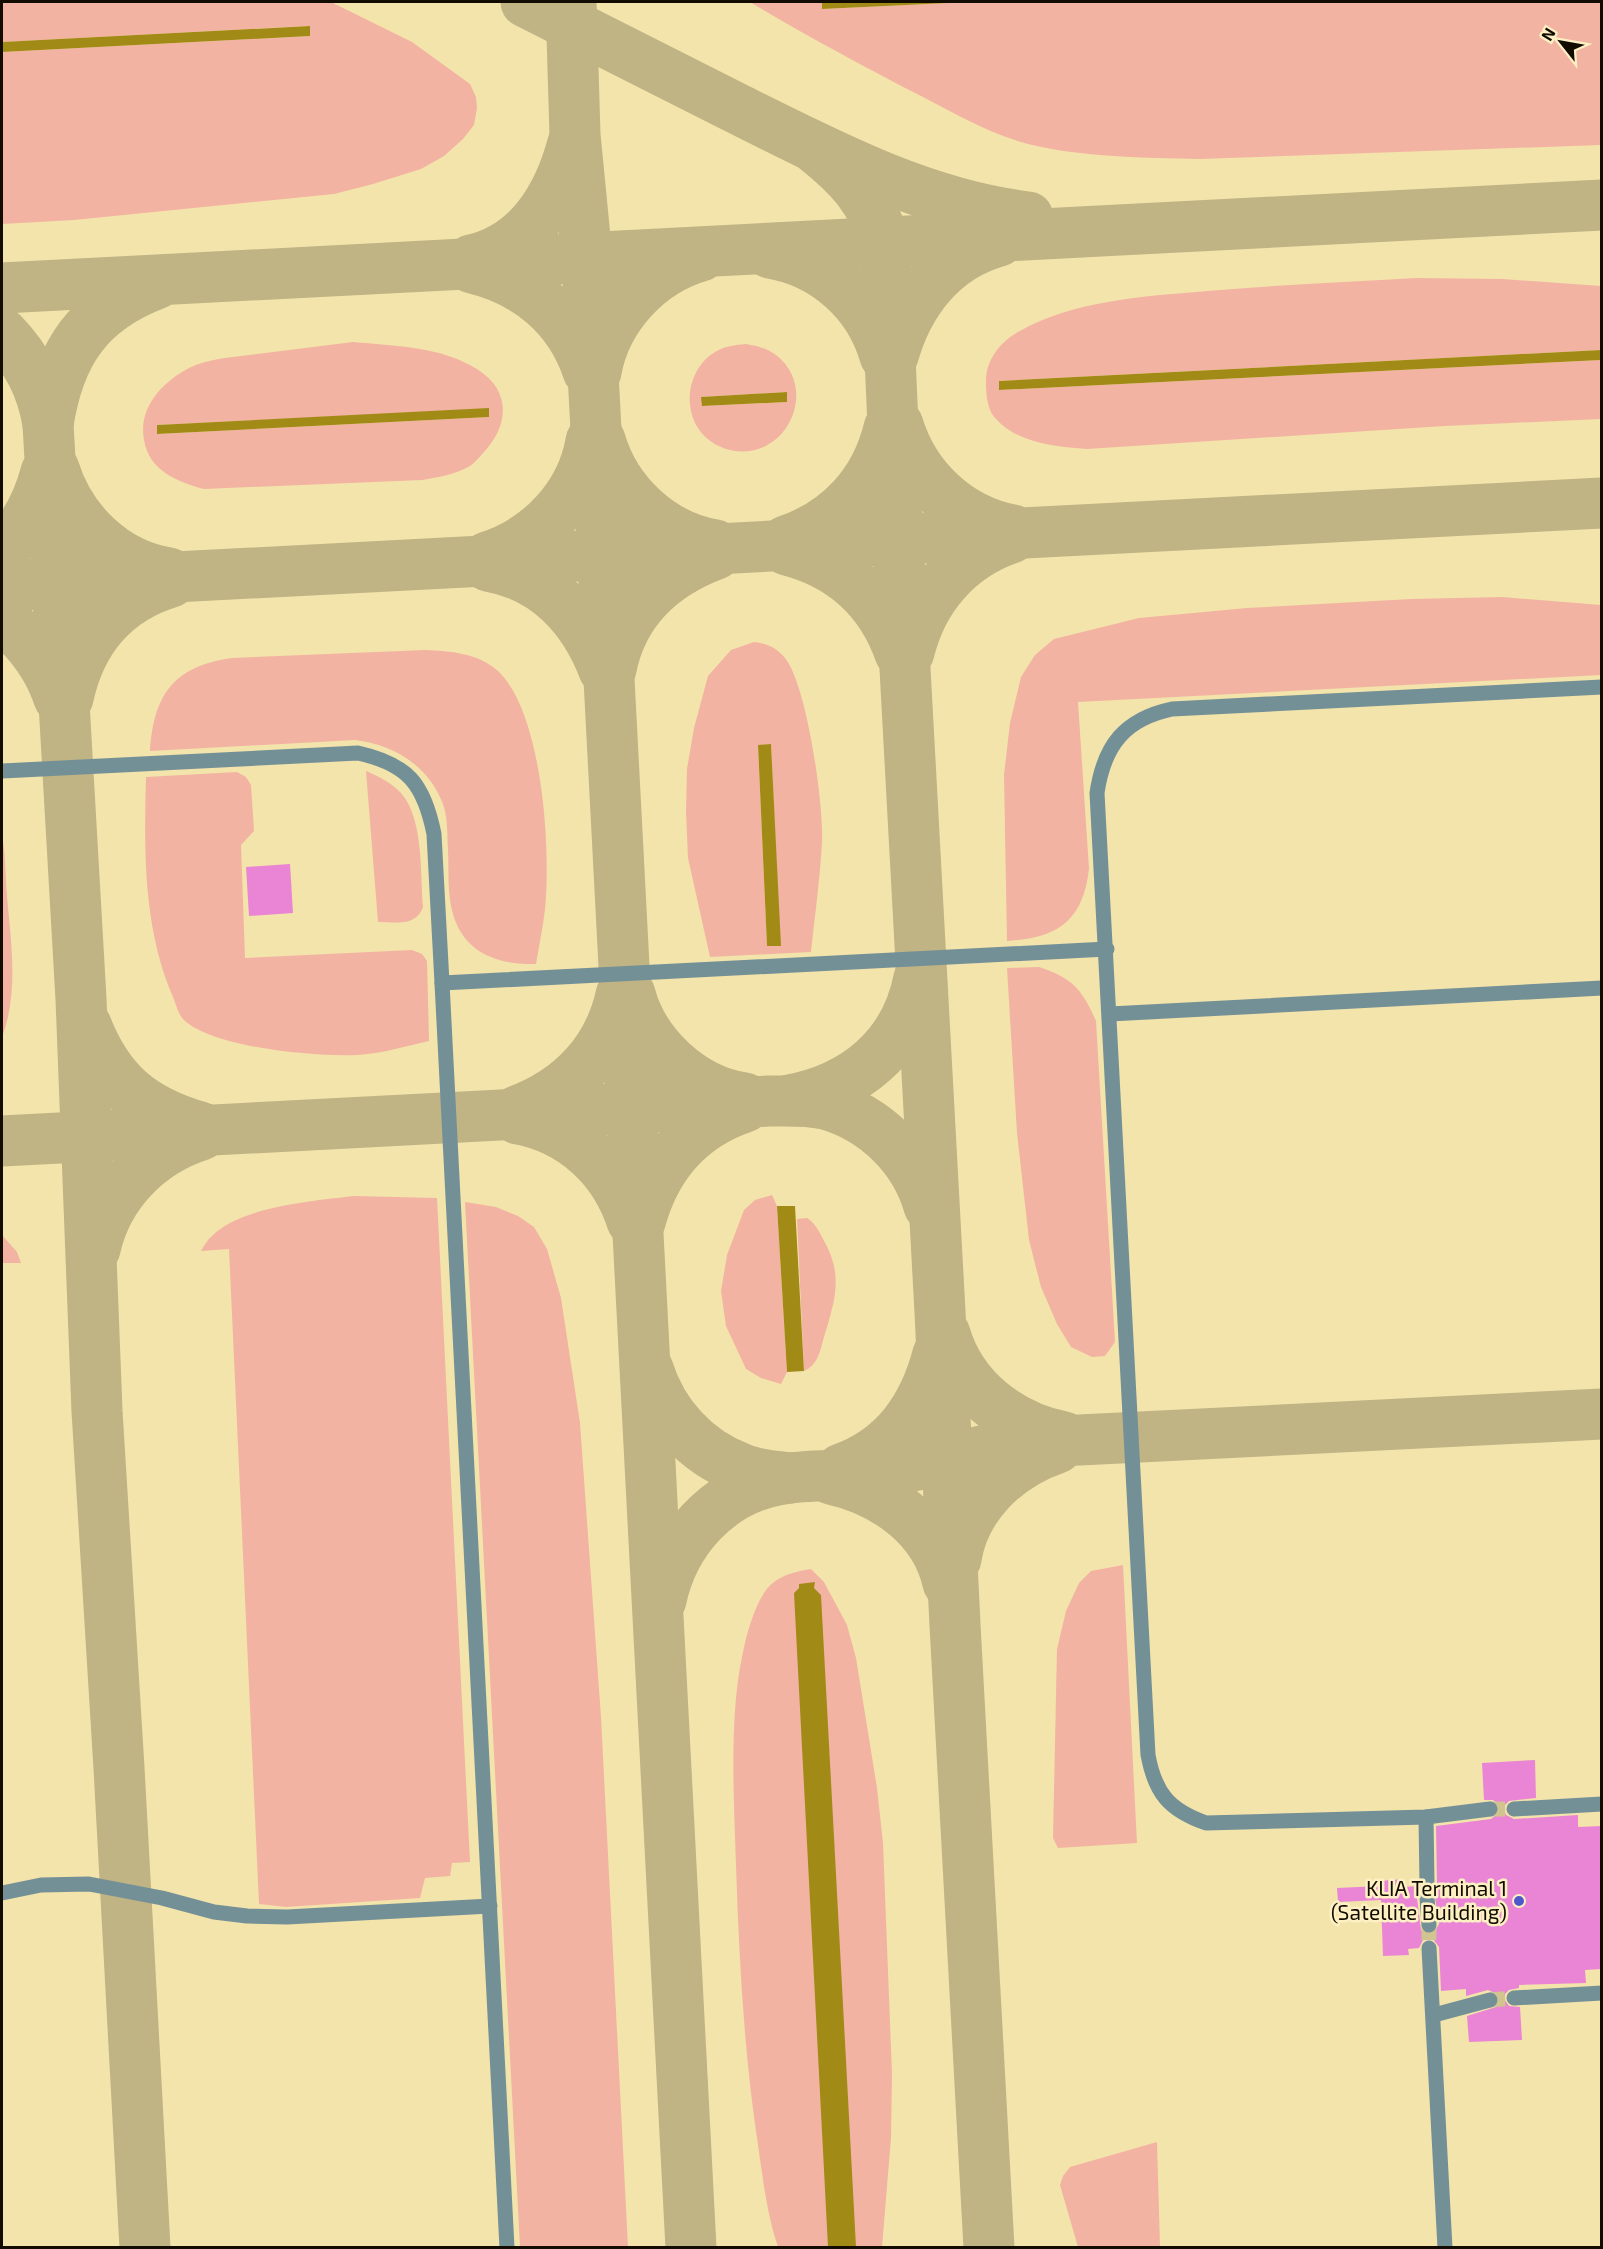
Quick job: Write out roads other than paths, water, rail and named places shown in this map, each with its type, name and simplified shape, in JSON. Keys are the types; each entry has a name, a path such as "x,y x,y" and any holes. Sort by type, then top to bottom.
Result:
{"lane":[{"path":"1490,1809 1425,1817 1206,1823 1176,1809 1164,1798 1156,1786 1148,1755 1097,793 1105,758 1128,727 1143,717 1180,708 1602,687"},
{"path":"2,771 358,753 387,762 404,772 424,796 430,812 434,834 442,982 507,2247"},
{"path":"442,982 1107,949"},
{"path":"1110,1014 1602,988"},
{"path":"1514,1809 1602,1804"},
{"path":"1425,1817 1429,1925"},
{"path":"2,1893 41,1885 89,1884 162,1898 214,1912 248,1916 287,1917 490,1906"},
{"path":"1429,1948 1445,2247"},
{"path":"1514,1998 1602,1994"},
{"path":"1434,2014 1490,2000"}],"tunnel":[{"path":"1490,1809 1514,1809"},
{"path":"1429,1925 1429,1948"},
{"path":"1490,2000 1514,1998"}],"place":[{"name":"KLIA Terminal 1 (Satellite Building)","path":"1519,1901"}]}
